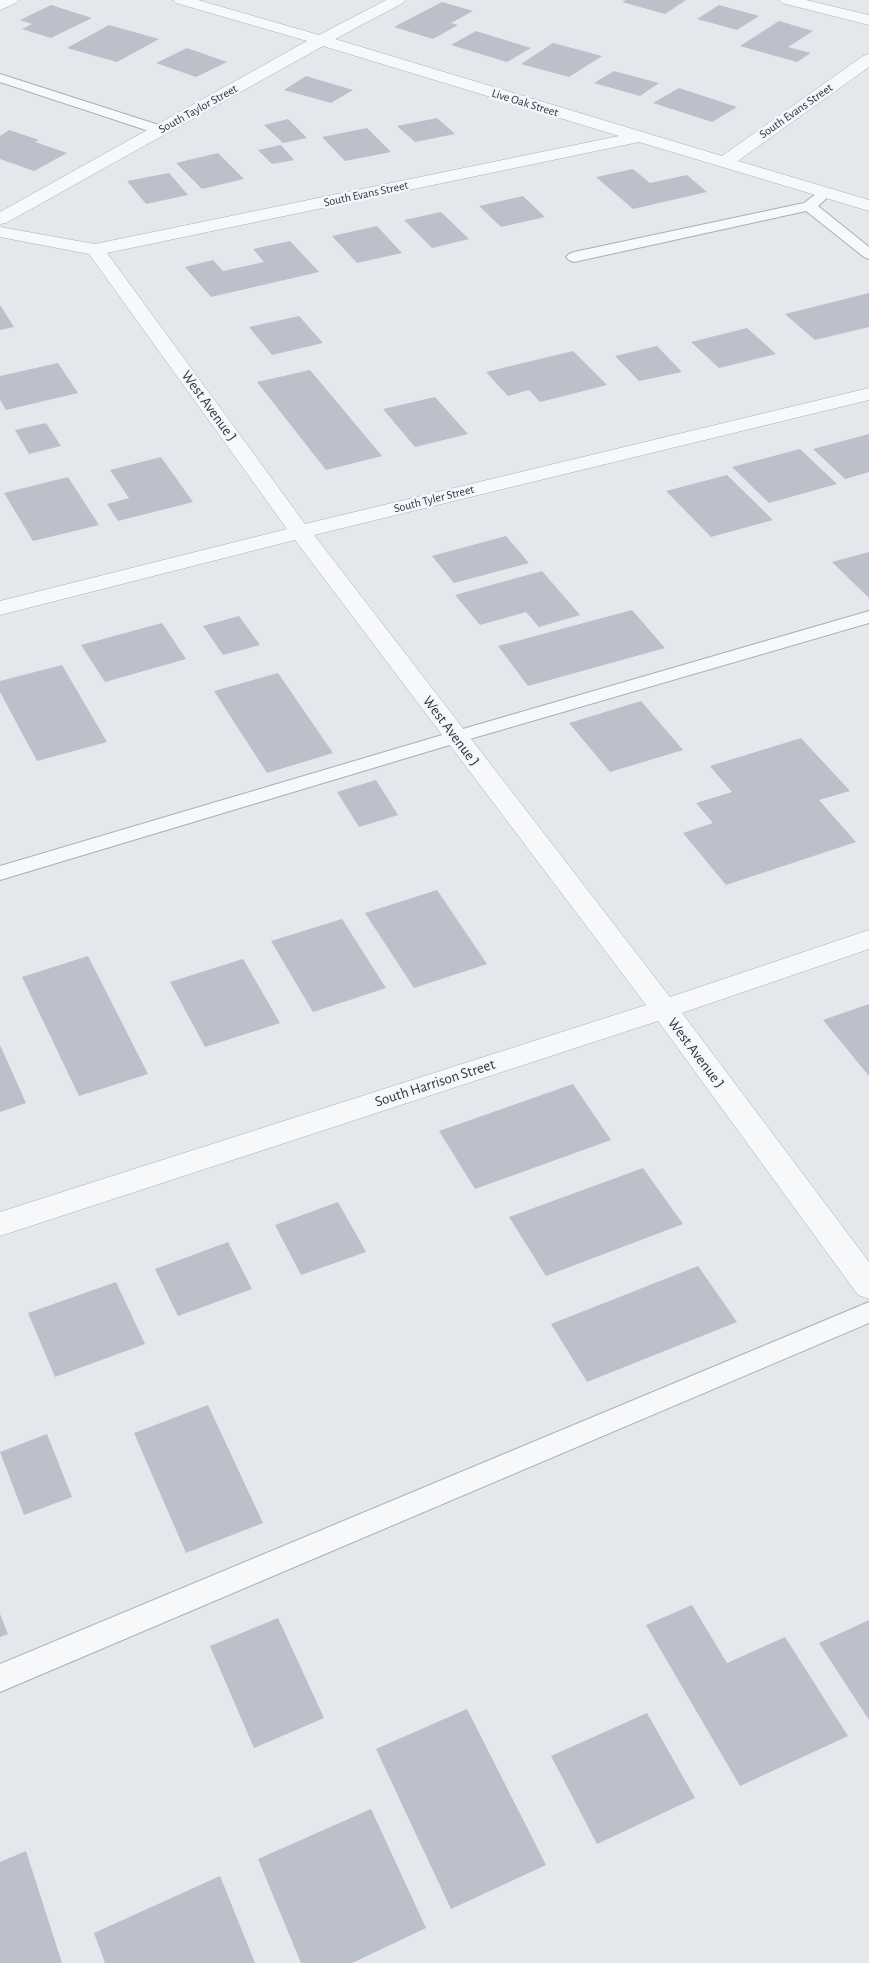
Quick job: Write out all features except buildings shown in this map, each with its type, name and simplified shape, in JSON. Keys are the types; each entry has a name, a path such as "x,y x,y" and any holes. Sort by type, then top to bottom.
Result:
{"street":[{"path":"0,5 10,0"},
{"name":"Live Oak Street","path":"181,0 321,40 869,206"},
{"name":"South Taylor Street","path":"0,219 321,40 398,0"},
{"path":"787,0 869,20"},
{"name":"South Evans Street","path":"723,163 869,58"},
{"name":"South Evans Street","path":"95,250 637,137"},
{"path":"0,232 95,250"},
{"name":"West Avenue J","path":"95,250 300,532 664,1009 869,1286"},
{"name":"South Tyler Street","path":"0,608 300,532 869,394"},
{"name":"South Harrison Street","path":"0,1224 664,1009 869,940"}],"lane":[{"path":"0,78 160,130"},
{"path":"574,257 809,206 825,193"},
{"path":"809,206 869,254"},
{"path":"0,873 456,737 869,617"},
{"path":"0,1678 869,1312"}]}
